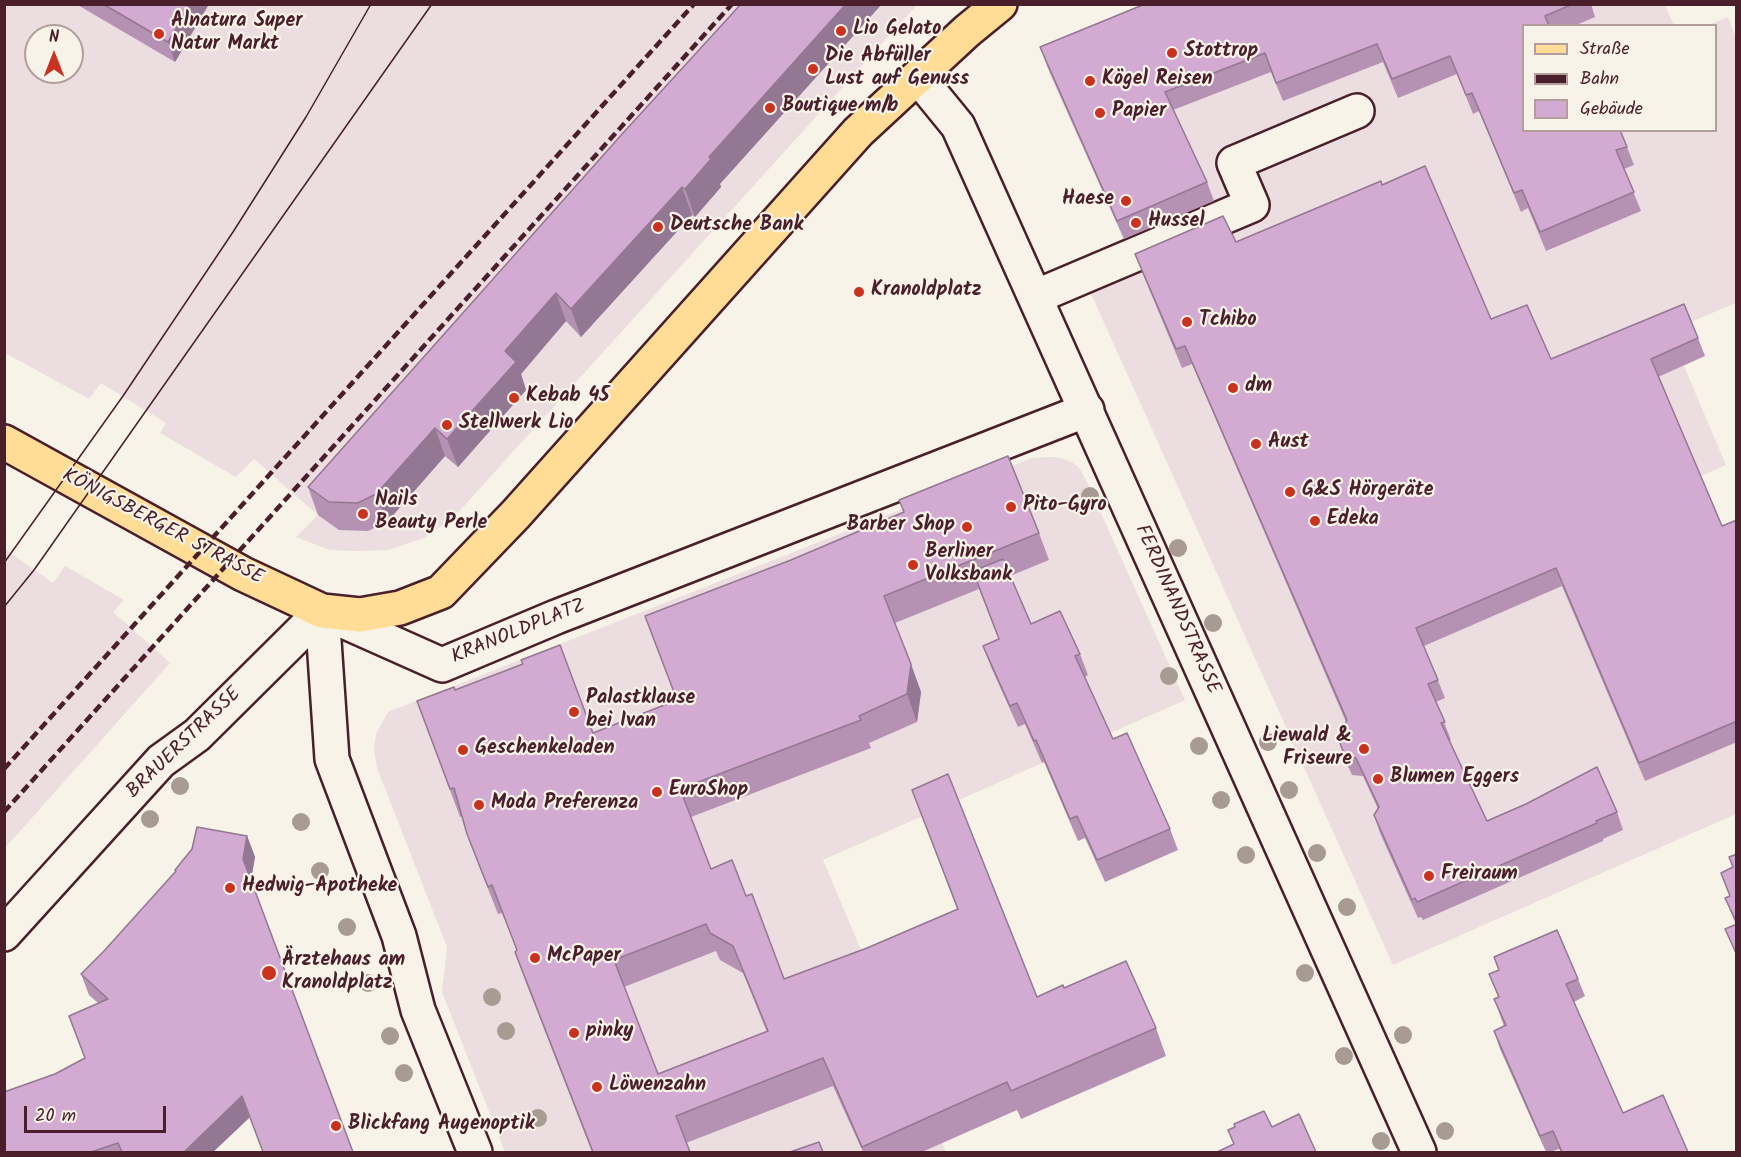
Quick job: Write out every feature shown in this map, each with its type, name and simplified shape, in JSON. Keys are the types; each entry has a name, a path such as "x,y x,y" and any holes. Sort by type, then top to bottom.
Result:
{"main road":[{"path":"322,611 370,614 400,608 441,592 509,522 858,132 974,25 1000,4"},
{"name":"KÖNIGSBERGER STRASSE","path":"4,442 243,574 322,611"}],"street":[{"name":"FERDINANDSTRASSE","path":"918,77 958,126 1419,1152"},
{"path":"1035,297 1252,205 1234,163 1357,111"},
{"name":"KRANOLDPLATZ","path":"322,611 442,665 556,617 1087,410"},
{"path":"322,611 332,759 399,936 418,1010 475,1152"},
{"name":"BRAUERSTRASSE","path":"4,934 161,761 197,735 322,611"}],"shaded area":[{"path":"5,5 917,5 453,518 424,538 388,550 357,551 330,550 296,537 318,515 254,459 236,477 160,433 166,423 101,383 89,399 5,353"},
{"path":"1195,5 1665,5 1674,24 1522,24 1522,132 1717,132 1717,24 1710,24 1728,17 1736,38 1736,303 1669,331 1726,465 1701,476 1736,560 1736,814 1393,965 1088,287 1136,267 1049,73 1053,62"},
{"path":"1032,458 1061,458 1080,469 1185,700 823,860 946,1152 505,1152 442,992 447,947 377,768 374,749 376,734 388,712"},
{"path":"5,549 53,583 65,566 124,600 113,612 170,663 5,848"}],"building":[{"path":"103,4 190,4 168,42"},
{"path":"741,4 846,4 709,157 711,159 685,189 682,187 571,309 556,293 505,351 516,362 447,439 435,428 376,494 358,503 329,502 308,487 623,133"},
{"path":"1145,4 1573,4 1545,16 1548,24 1522,24 1522,132 1621,132 1627,147 1616,150 1634,192 1540,232 1522,190 1514,193 1472,93 1466,95 1450,56 1392,79 1377,44 1276,83 1265,53 1165,92 1207,182 1117,221 1040,47"},
{"path":"1425,166 1491,319 1527,305 1551,359 1684,304 1698,338 1651,359 1722,526 1737,520 1737,721 1639,763 1556,568 1416,628 1438,680 1428,684 1445,722 1441,723 1487,821 1526,804 1597,767 1617,812 1596,821 1597,823 1417,902 1415,898 1412,900 1374,815 1379,807 1356,758 1345,756 1338,738 1347,720 1185,346 1176,349 1135,254 1223,216 1236,242 1381,181 1382,185"},
{"path":"1008,456 1039,533 884,596 911,664 907,694 859,716 861,720 680,789 711,869 732,860 746,896 752,894 784,979 867,948 958,909 912,790 948,774 1037,997 1126,961 1156,1028 1011,1091 1007,1082 862,1147 823,1058 676,1116 690,1152 593,1152 515,952 517,950 492,885 488,887 467,834 454,788 450,789 417,701 454,687 455,690 523,664 521,660 560,645 593,733 677,700 645,616 791,560 904,512 899,500","holes":["706,924 710,933 733,946 768,1031 658,1074 614,960"]},
{"path":"1003,559 1031,624 1060,611 1080,654 1075,656 1113,739 1127,733 1170,829 1097,860 1077,816 1070,819 1036,740 1034,741 1017,703 1010,706 983,646 999,639 973,571"},
{"path":"197,827 247,836 243,859 353,1152 263,1152 242,1096 184,1152 122,1152 118,1143 91,1152 4,1152 4,1092 55,1074 85,1058 69,1016 108,999 81,974 176,871 192,849"},
{"path":"1737,854 1737,923 1725,898 1730,896 1721,873 1733,867 1729,857"},
{"path":"1737,924 1737,955 1725,929"},
{"path":"1557,930 1578,979 1566,984 1623,1113 1663,1095 1688,1152 1562,1152 1553,1131 1540,1136 1494,1031 1506,1025 1494,999 1499,997 1489,974 1499,970 1494,957"},
{"path":"1264,1111 1272,1127 1299,1114 1316,1152 1217,1152 1234,1144 1228,1130 1235,1127 1234,1124"},
{"path":"819,1142 823,1152 790,1152"}],"tram line":[{"path":"4,563 123,396 233,232 306,117 371,4"},
{"path":"4,607 34,570 432,4"}],"railway":[{"path":"4,769 694,4"},
{"path":"4,812 732,4"}],"place":[{"name":"Lio Gelato","path":"841,31"},
{"name":"Alnatura Super Natur Markt","path":"159,34"},
{"name":"Stottrop","path":"1172,53"},
{"name":"Die Abfüller Lust auf Genuss","path":"813,69"},
{"name":"Kögel Reisen","path":"1090,81"},
{"name":"Boutique m/b","path":"770,108"},
{"name":"Papier","path":"1100,113"},
{"name":"Haese","path":"1126,201"},
{"name":"Hussel","path":"1136,223"},
{"name":"Deutsche Bank","path":"658,227"},
{"name":"Kranoldplatz","path":"859,292"},
{"name":"Tchibo","path":"1187,322"},
{"name":"dm","path":"1233,388"},
{"name":"Kebab 45","path":"514,398"},
{"name":"Stellwerk Lio","path":"447,425"},
{"name":"Aust","path":"1256,444"},
{"name":"G&S Hörgeräte","path":"1290,492"},
{"name":"Pito-Gyro","path":"1011,507"},
{"name":"Nails Beauty Perle","path":"363,514"},
{"name":"Edeka","path":"1315,521"},
{"name":"Barber Shop","path":"967,527"},
{"name":"Berliner Volksbank","path":"913,565"},
{"name":"Palastklause bei Ivan","path":"574,712"},
{"name":"Liewald & Friseure","path":"1364,749"},
{"name":"Geschenkeladen","path":"463,750"},
{"name":"Blumen Eggers","path":"1378,779"},
{"name":"EuroShop","path":"657,792"},
{"name":"Moda Preferenza","path":"479,805"},
{"name":"Freiraum","path":"1429,876"},
{"name":"Hedwig-Apotheke","path":"230,888"},
{"name":"McPaper","path":"535,958"},
{"name":"Ärztehaus am Kranoldplatz","path":"269,973"},
{"name":"pinky","path":"574,1033"},
{"name":"Löwenzahn","path":"597,1087"},
{"name":"Blickfang Augenoptik","path":"336,1126"}]}
